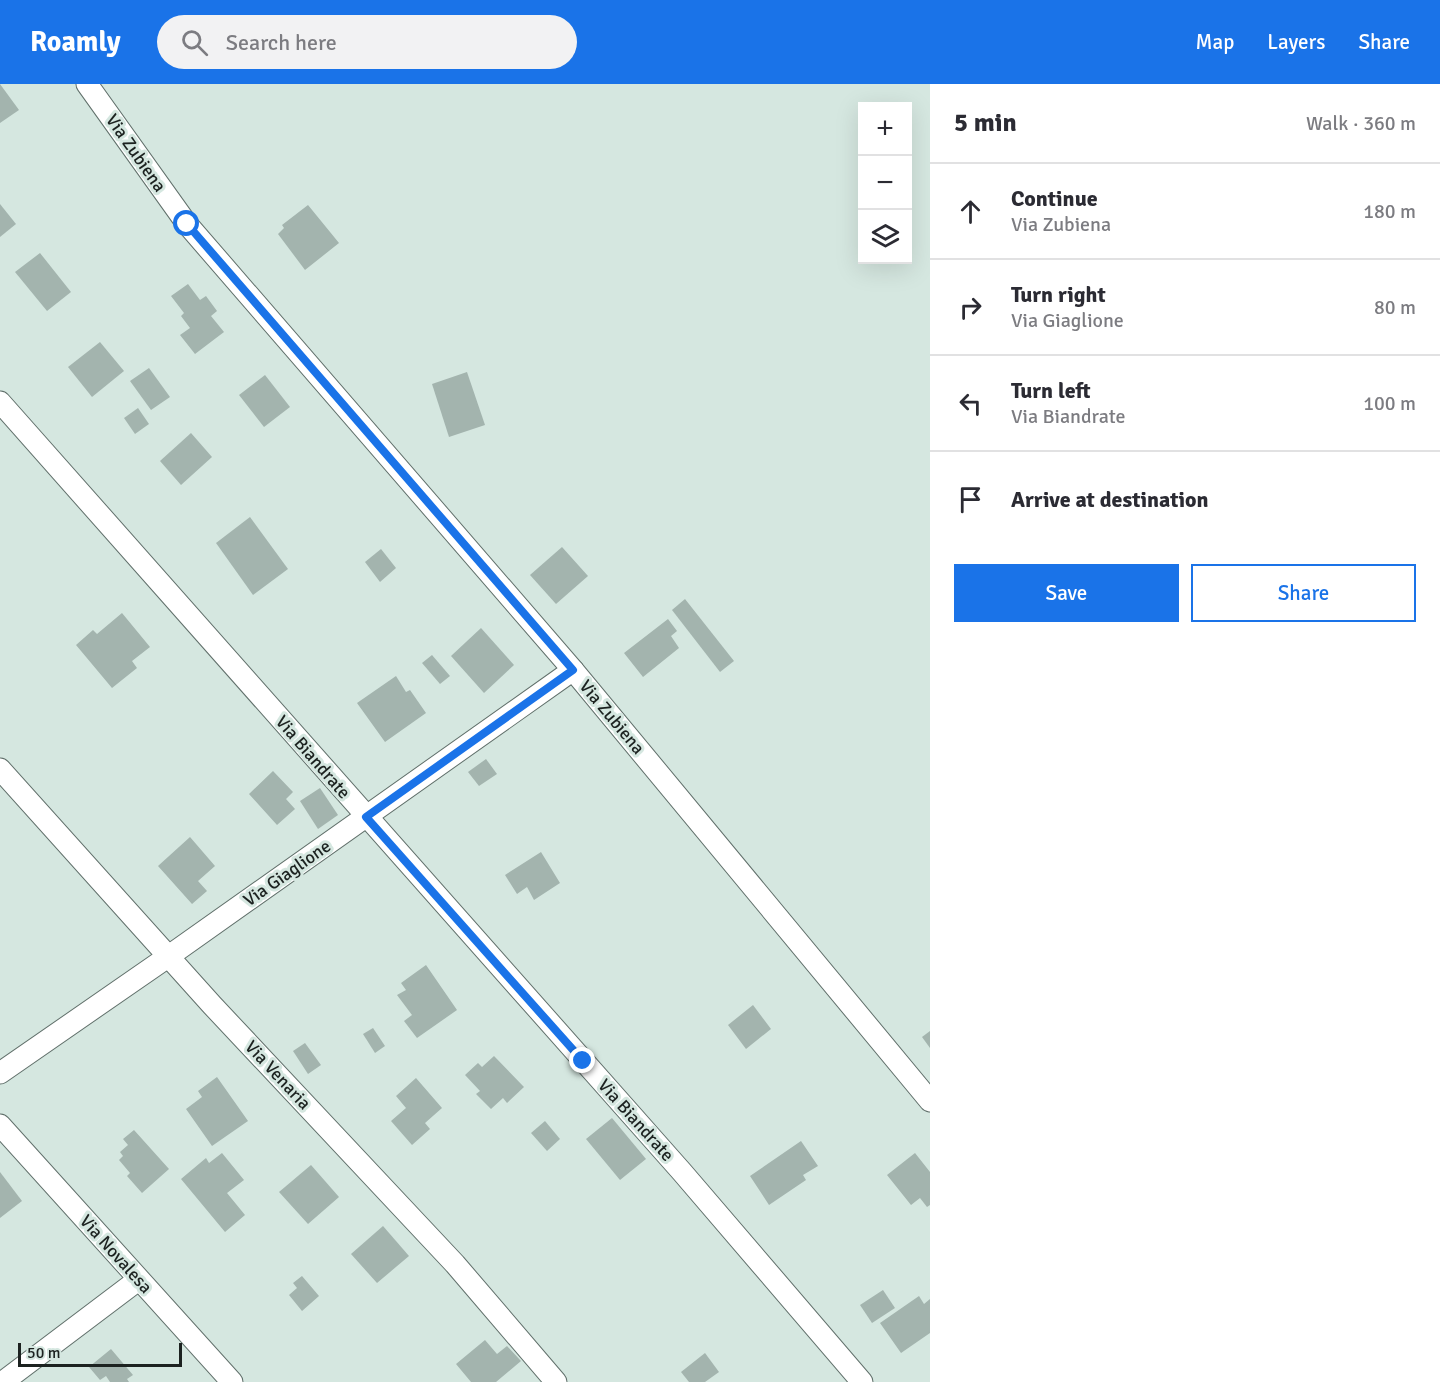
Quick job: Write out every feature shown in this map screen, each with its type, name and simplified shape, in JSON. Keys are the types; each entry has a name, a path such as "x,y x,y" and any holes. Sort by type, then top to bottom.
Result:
{"street":[{"name":"Via Zubiena","path":"87,84 187,224 573,670 930,1101"},
{"name":"Via Biandrate","path":"0,402 682,1172 862,1382"},
{"name":"Via Giaglione","path":"0,1073 573,670"},
{"name":"Via Venaria","path":"0,769 169,956 454,1264 556,1382"},
{"name":"Via Novalesa","path":"0,1125 232,1382"},
{"path":"3,1382 138,1280"}],"building":[{"path":"0,84 19,110 0,123"},
{"path":"0,204 16,224 0,237"},
{"path":"308,205 339,243 305,270 278,234 284,228 282,225"},
{"path":"40,253 71,292 47,311 15,272"},
{"path":"188,284 200,300 206,296 217,311 211,316 224,332 195,354 180,335 190,328 181,316 184,313 171,296"},
{"path":"100,342 124,371 92,397 68,367"},
{"path":"149,368 170,397 151,410 130,381"},
{"path":"467,372 485,425 449,437 432,384"},
{"path":"265,375 290,407 264,427 239,395"},
{"path":"138,408 149,424 135,434 124,418"},
{"path":"191,433 212,457 181,485 160,461"},
{"path":"250,517 288,569 253,595 216,543"},
{"path":"562,547 588,576 556,604 530,575"},
{"path":"381,549 396,568 380,582 365,562"},
{"path":"685,599 734,661 720,672 672,610"},
{"path":"122,613 150,647 132,661 137,668 112,688 76,645 93,630 97,634"},
{"path":"668,619 677,631 671,636 679,648 643,677 624,653"},
{"path":"481,628 514,665 484,693 451,656"},
{"path":"432,655 450,676 440,684 422,663"},
{"path":"396,676 406,692 410,690 426,713 385,742 357,703"},
{"path":"486,759 497,774 479,786 468,772"},
{"path":"273,771 293,792 286,799 295,809 277,825 249,794"},
{"path":"320,788 338,815 318,829 300,801"},
{"path":"190,837 215,866 198,881 207,891 192,904 158,866"},
{"path":"541,852 560,883 534,900 527,887 517,894 505,875"},
{"path":"426,965 457,1010 417,1038 404,1021 412,1015 397,995 406,990 401,983"},
{"path":"753,1005 771,1029 746,1049 728,1025"},
{"path":"373,1028 385,1046 375,1053 363,1034"},
{"path":"930,1031 930,1048 922,1037"},
{"path":"305,1043 321,1065 308,1074 293,1051"},
{"path":"494,1056 524,1087 507,1103 503,1098 491,1109 476,1094 480,1091 465,1075 478,1063 482,1067"},
{"path":"217,1077 248,1121 212,1146 186,1109 202,1097 198,1091"},
{"path":"416,1078 442,1108 425,1123 430,1129 412,1145 391,1121 406,1108 396,1096"},
{"path":"612,1118 646,1159 620,1180 586,1139"},
{"path":"545,1121 560,1139 547,1151 531,1133"},
{"path":"134,1130 169,1169 142,1193 127,1176 130,1173 119,1160 123,1156 120,1152 128,1145 123,1139"},
{"path":"801,1141 818,1166 803,1175 806,1180 769,1205 750,1176"},
{"path":"222,1153 244,1180 227,1193 245,1215 225,1232 181,1179 206,1158 209,1163"},
{"path":"915,1153 930,1172 930,1205 927,1207 920,1198 911,1205 887,1175"},
{"path":"311,1165 339,1197 308,1224 279,1192"},
{"path":"0,1172 22,1201 0,1218"},
{"path":"383,1226 409,1256 377,1283 351,1254"},
{"path":"302,1276 319,1296 302,1311 289,1295 297,1288 293,1283"},
{"path":"883,1290 895,1308 872,1323 860,1305"},
{"path":"919,1296 924,1304 930,1299 930,1333 901,1353 880,1323"},
{"path":"485,1340 497,1354 507,1346 521,1361 496,1382 471,1382 456,1364"},
{"path":"111,1349 133,1375 127,1379 129,1382 110,1382 106,1376 100,1380 89,1367"},
{"path":"705,1353 719,1372 705,1382 689,1382 681,1372"}],"route":[{"path":"187,224 573,670 366,817 583,1061"}]}
